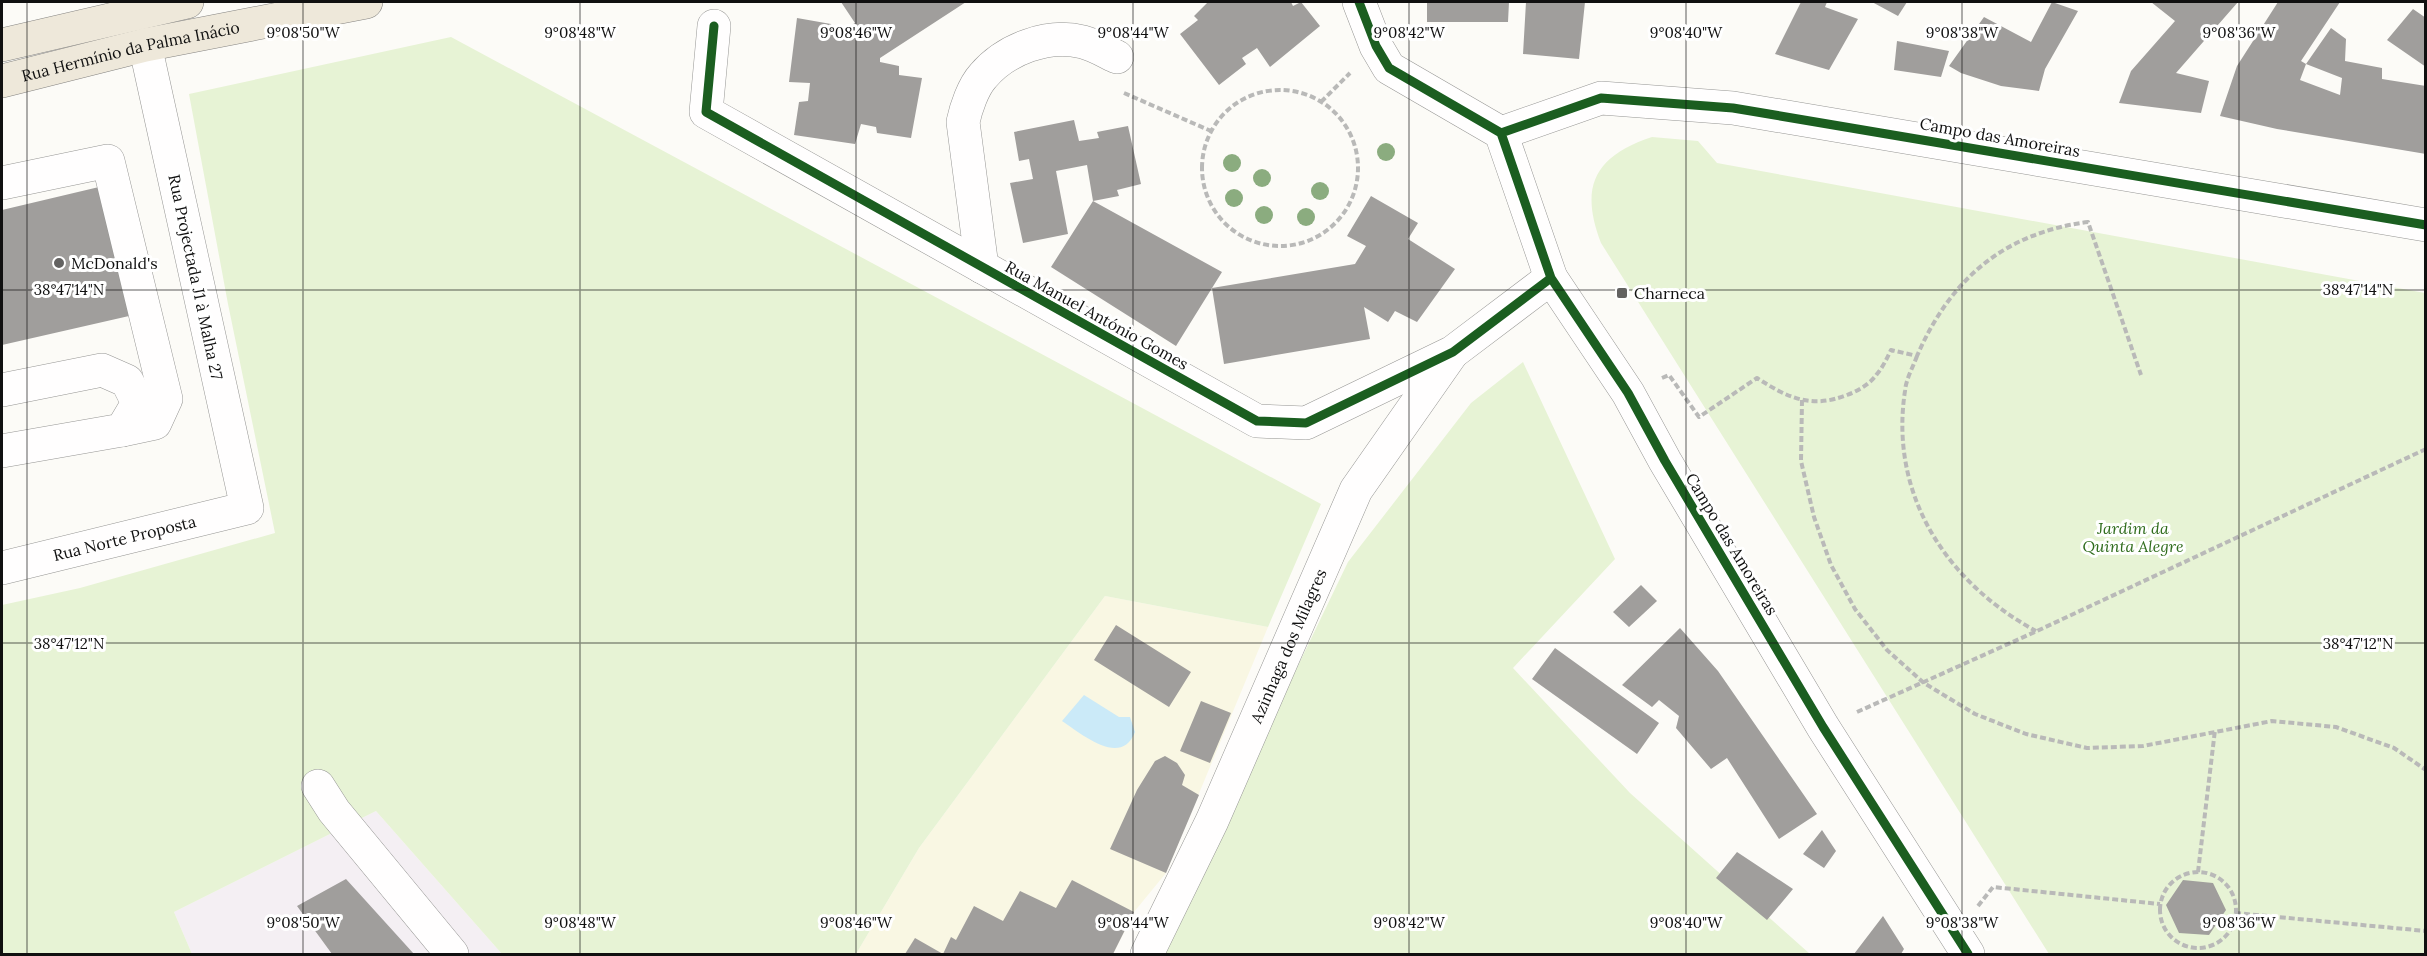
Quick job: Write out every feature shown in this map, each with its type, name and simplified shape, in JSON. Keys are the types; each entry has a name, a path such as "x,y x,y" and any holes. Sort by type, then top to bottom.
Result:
{"main road":[{"path":"2,45 187,2"},
{"name":"Rua Hermínio da Palma Inácio","path":"2,81 145,45 366,2"}],"street":[{"path":"1359,2 1376,46 1389,68 1501,133"},
{"name":"Rua Manuel António Gomes","path":"714,26 705,112 1257,421 1306,423 1453,352 1551,278"},
{"name":"Rua Manuel António Gomes","path":"982,267 963,122 966,110 982,77 1011,52 1046,40 1083,42 1117,57"},
{"name":"Rua Projectada J1 à Malha 27","path":"145,45 247,508"},
{"name":"Campo das Amoreiras","path":"1962,944 1822,727 1671,471 1628,393 1551,278 1501,133 1600,98 1733,108 2426,225"},
{"path":"2,183 108,160 166,399 155,423 2,451"},
{"name":"Azinhaga dos Milagres","path":"1147,954 1212,821 1356,490 1453,352"},
{"path":"2,390 102,370 127,381 138,403 122,430"},
{"name":"Rua Norte Proposta","path":"2,568 247,508"},
{"path":"318,786 334,810 452,954"}],"path":[{"path":"1117,57 1124,94 1211,131"},
{"path":"1272,91 1297,92 1321,102 1340,118 1353,140 1358,165 1355,190 1344,213 1325,232 1302,243 1276,246 1250,241 1228,227 1211,207 1203,182 1202,156 1211,131 1226,112 1248,97 1272,91"},
{"path":"2037,631 1985,598 1958,571 1935,540 1918,505 1907,467 1902,427 1905,389 1917,356 1936,316 1953,292 1979,267 2006,248 2035,234 2063,225 2088,222 2141,375"},
{"path":"1628,393 1669,375 1699,417 1757,378 1780,393 1802,400 1830,402 1858,391 1876,375 1891,350 1917,356"},
{"path":"1802,400 1801,461 1814,517 1832,565 1855,609 1887,650 1924,683 1975,714 2015,730 2087,748 2143,746 2215,730 2271,721 2336,727 2394,748 2426,770"},
{"path":"1822,727 2037,631 2426,449"},
{"path":"2198,872 2215,730"},
{"path":"2198,872 2213,875 2226,884 2233,898 2235,913 2231,928 2221,939 2207,946 2192,947 2176,941 2170,935 2162,921 2160,904 2166,889 2176,879 2198,872"},
{"path":"1962,944 1993,887 2160,904"},
{"path":"2235,913 2426,931"},
{"path":"2191,954 2192,947"}],"shaded area":[{"path":"1105,596 1268,627 1166,873 1134,912 1113,954 856,954 919,848"},
{"path":"376,811 502,954 192,954 174,912"}],"green space":[{"path":"451,37 1321,504 1268,627 1105,596 919,848 856,954 502,954 376,811 174,912 192,954 2,954 2,605 80,588 275,533 228,304 189,94"},
{"name":"Jardim da Quinta Alegre","path":"1652,137 1698,141 1717,163 2425,293 2425,954 2049,954 1601,243 1592,205 1592,189 1597,176 1605,164 1617,154"},
{"path":"1523,362 1615,559 1513,668 1630,793 1810,954 1159,954 1348,562 1471,403"}],"water":[{"path":"1084,695 1119,717 1130,717 1135,732 1129,742 1120,747 1111,748 1101,745 1062,721"}],"building":[{"path":"841,2 966,2 880,58 880,62 899,66 899,75 922,78 911,138 877,133 876,127 861,124 855,144 794,135 799,102 808,101 810,83 789,82 797,18 831,24 837,34 855,23"},
{"path":"1208,2 1291,2 1293,6 1301,2 1320,26 1270,67 1257,48 1242,58 1246,64 1219,85 1180,34 1198,20 1194,16"},
{"path":"1427,2 1509,2 1508,22 1427,22"},
{"path":"1526,2 1585,2 1579,59 1523,54"},
{"path":"1801,2 1827,2 1825,7 1858,19 1829,70 1775,54"},
{"path":"1872,2 1907,2 1898,16"},
{"path":"2052,2 2078,11 2045,69 2039,91 2001,86 1961,73 1949,66 1984,17 2031,42"},
{"path":"2151,2 2238,2 2176,73 2209,81 2201,113 2119,103 2131,71 2175,21"},
{"path":"2278,2 2340,2 2301,61 2306,64 2331,28 2346,39 2345,61 2382,68 2382,79 2426,86 2426,154 2277,129 2220,116 2237,66","holes":["2306,64 2342,78 2340,95 2300,80"]},
{"path":"2413,9 2426,18 2426,67 2387,40"},
{"path":"1897,41 1949,51 1941,77 1894,70"},
{"path":"1074,120 1079,141 1099,138 1097,132 1128,126 1141,184 1117,190 1119,196 1093,201 1087,165 1056,171 1068,234 1023,243 1010,183 1033,179 1029,159 1019,161 1014,132"},
{"name":"McDonald's","path":"99,187 129,316 2,345 2,210"},
{"path":"1371,196 1418,223 1408,239 1455,269 1417,322 1395,311 1388,322 1364,307 1370,339 1224,364 1212,288 1355,264 1366,246 1347,236"},
{"path":"1093,201 1222,272 1176,346 1051,267"},
{"path":"1641,585 1657,601 1629,627 1613,612"},
{"path":"1116,625 1191,672 1169,707 1094,660"},
{"path":"1680,628 1718,671 1817,814 1779,839 1727,758 1711,769 1676,728 1679,716 1659,700 1652,707 1622,685"},
{"path":"1555,648 1659,723 1637,754 1532,679"},
{"path":"1201,701 1231,713 1210,763 1180,751"},
{"path":"1165,756 1177,763 1185,775 1182,785 1199,795 1166,873 1110,849 1137,790 1155,761"},
{"path":"1822,830 1836,851 1824,868 1803,854"},
{"path":"1737,852 1793,889 1767,920 1716,878"},
{"path":"346,879 414,954 332,954 297,906"},
{"path":"1072,880 1134,912 1113,954 943,954 951,937 956,940 974,906 1003,921 1020,891 1056,908"},
{"path":"2183,880 2213,883 2226,910 2209,935 2179,933 2166,905"},
{"path":"1883,916 1904,949 1901,954 1854,954"},
{"path":"915,938 943,954 905,954"}],"cycle path":[{"path":"1359,2 1376,46 1389,68 1501,133 1551,278 1628,393 1665,461 1823,727 1968,954"},
{"path":"714,26 706,112 1257,421 1306,423 1453,352 1551,278"},
{"path":"1501,133 1601,98 1733,108 2426,225"}],"place":[{"name":"McDonald's","path":"59,263"},
{"name":"Charneca","path":"1622,293"}]}
